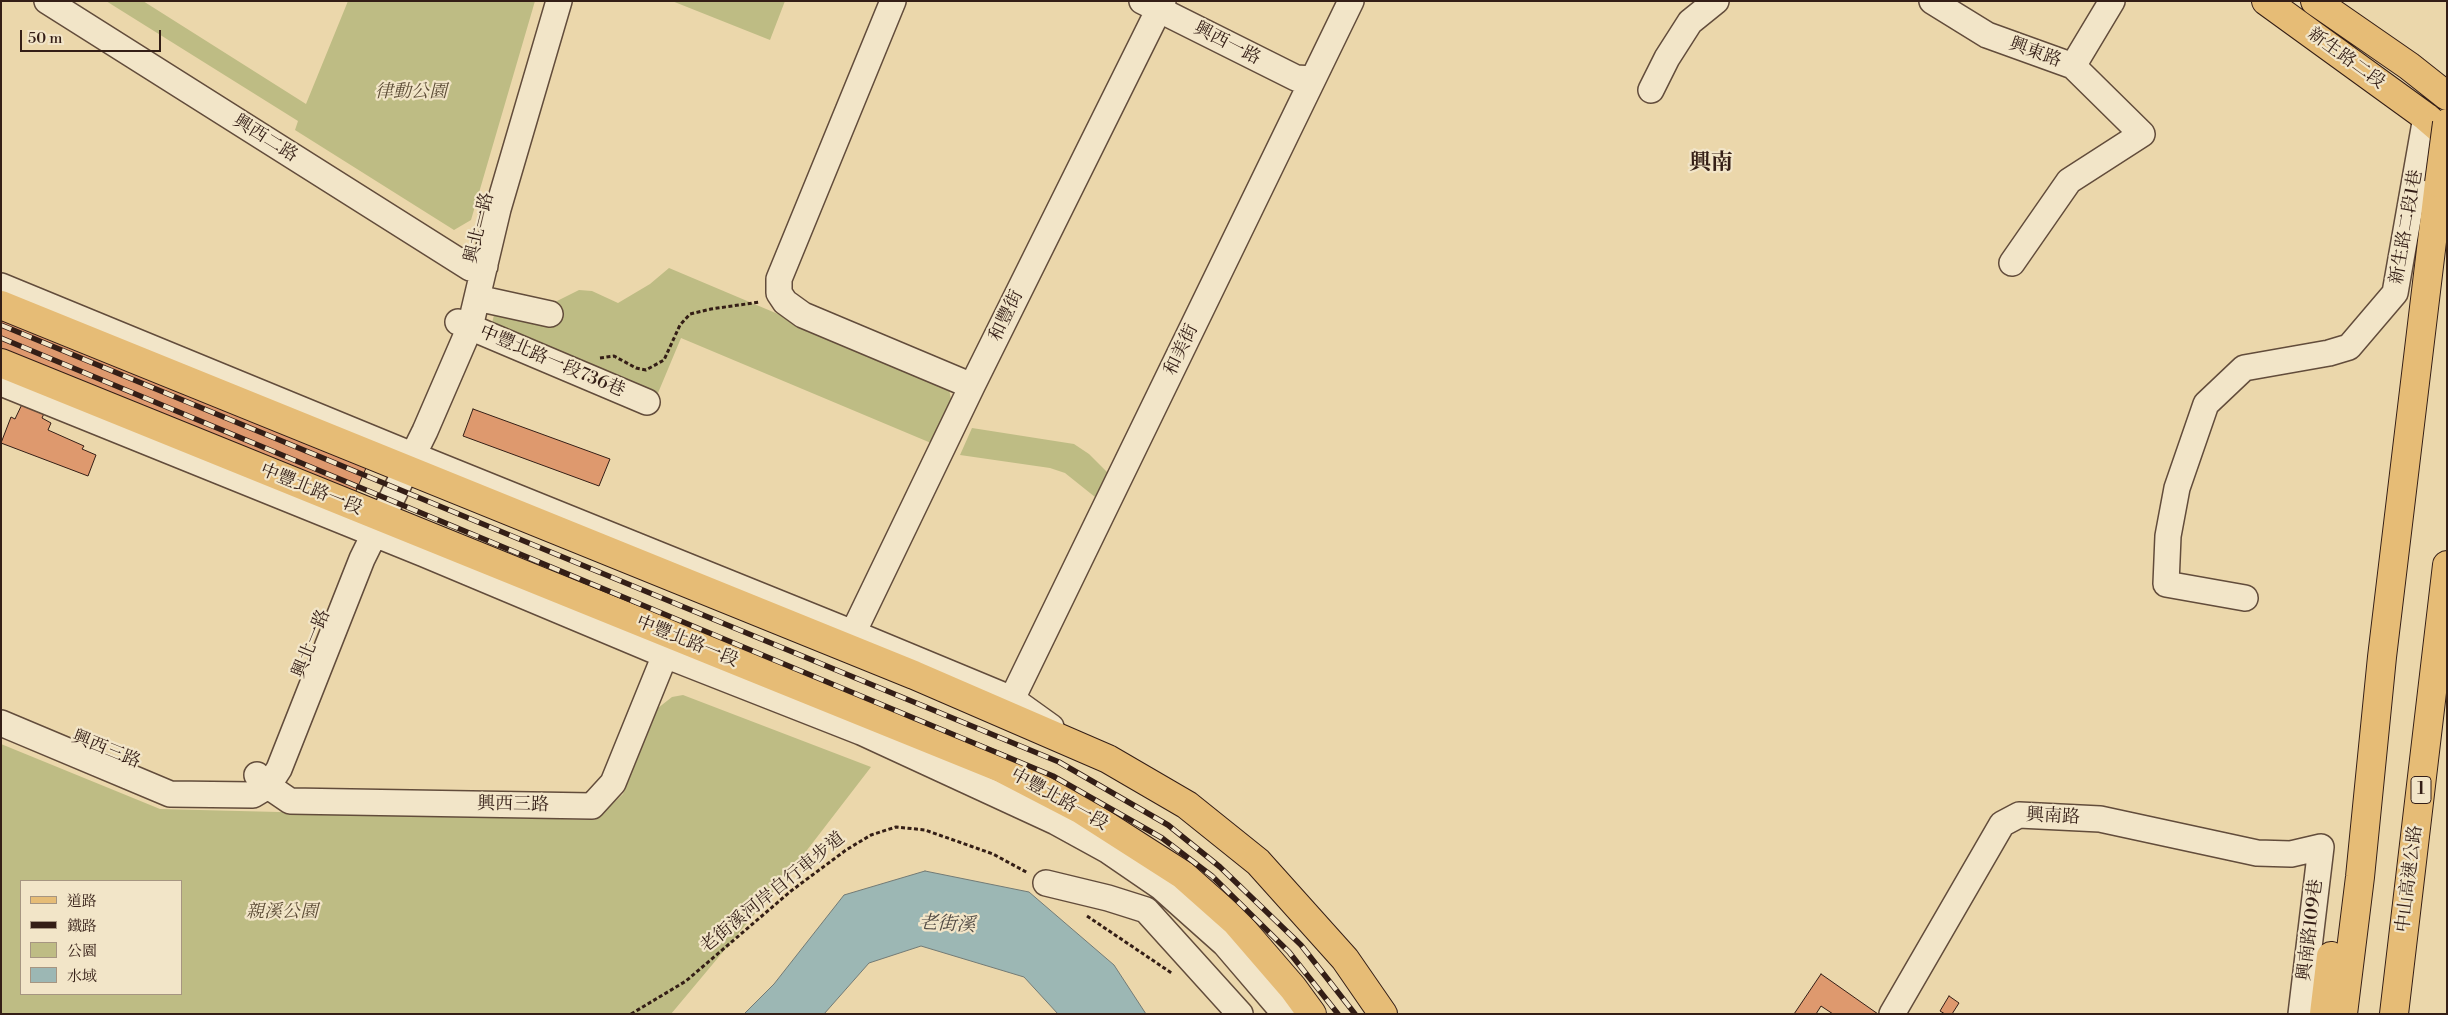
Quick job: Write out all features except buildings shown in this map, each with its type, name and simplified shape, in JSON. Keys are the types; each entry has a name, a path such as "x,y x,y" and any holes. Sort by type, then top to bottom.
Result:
{"main road":[{"name":"新生路二段","path":"2266,1 2437,120 2447,135"},
{"name":"新生路二段","path":"2315,1 2409,66 2447,96"},
{"path":"2343,1014 2360,877 2382,657 2439,183 2437,120"},
{"path":"1,305 403,460 905,671 1108,759 1187,805 1258,862 1345,959 1384,1014"},
{"name":"中豐北路一段","path":"1,363 370,524 1001,768 1080,809 1183,875 1230,916 1293,988 1312,1014"},
{"name":"中山高速公路","path":"2394,1014 2447,566"},
{"path":"2324,1014 2351,813 2382,657"}],"street":[{"name":"興西二路","path":"48,1 476,262"},
{"path":"76,1 476,262"},
{"name":"興北一路","path":"263,781 279,769 370,524 403,460 464,325 476,262 483,210 545,1"},
{"path":"464,325 477,298 476,262 498,209 558,1"},
{"path":"893,1 779,279 779,293 803,315 972,386"},
{"name":"和美街","path":"1012,699 1351,1"},
{"path":"1651,90 1667,58 1690,22 1716,1"},
{"name":"興東路","path":"1932,1 1987,35 2073,66 2112,1"},
{"name":"興西一路","path":"1159,3 1296,78 1313,79"},
{"name":"和豐街","path":"853,633 1159,3"},
{"path":"2012,263 2069,181 2142,134 2073,66"},
{"name":"新生路二段1巷","path":"2244,598 2166,584 2168,536 2177,488 2206,404 2244,368 2330,353 2349,347 2395,293 2437,120"},
{"path":"1,286 403,460 853,633 1012,699 1071,742"},
{"path":"477,298 550,314"},
{"name":"中豐北路一段736巷","path":"464,325 647,402"},
{"name":"中豐北路一段","path":"1,383 370,524 665,655 861,732 1056,822 1106,850 1161,887 1225,944 1285,1014"},
{"name":"興西三路","path":"1,707 173,778 263,781 290,801 592,806 613,783 665,655"},
{"name":"興西三路","path":"1,723 170,794 253,795 263,781"},
{"name":"興南路","path":"1892,1014 2002,824 2019,815 2100,820 2258,853 2291,854 2321,847"},
{"name":"興南路109巷","path":"2301,1014 2321,847"},
{"path":"1046,884 1108,898 1146,910 1240,1014"}],"path":[{"path":"592,359 614,356 636,368 646,370 664,360 680,326 690,314 783,298"},
{"name":"老街溪河岸自行車步道","path":"631,1014 686,981 791,891 846,850 871,835 896,827 925,830 993,854 1046,884"},
{"path":"1079,911 1179,980"}],"green space":[{"name":"律動公園","path":"106,1 143,1 306,104 348,1 535,1 471,220 454,230 295,130 298,121"},
{"path":"672,1 785,1 770,40"},
{"path":"669,268 939,382 949,389 951,399 931,443 681,338 658,393 491,327 495,311 543,308 579,290 592,291 618,303 650,284"},
{"path":"972,428 1074,444 1089,454 1108,473 1095,497 1065,473 1050,468 960,455"},
{"name":"親溪公園","path":"683,695 871,767 794,867 671,1014 1,1014 1,744 160,809 595,820 623,794 658,708 672,697"}],"water":[{"name":"老街溪","path":"925,871 1029,892 1114,965 1146,1014 1058,1014 1024,977 921,946 869,963 824,1014 744,1014 774,984 844,895"}],"railway":[{"path":"1,325 1059,762 1168,825 1220,867 1301,945 1355,1014"},
{"path":"1,338 1053,776 1162,838 1212,876 1289,952 1338,1014"}],"district":[{"name":"興南","path":"1711,164"}]}
